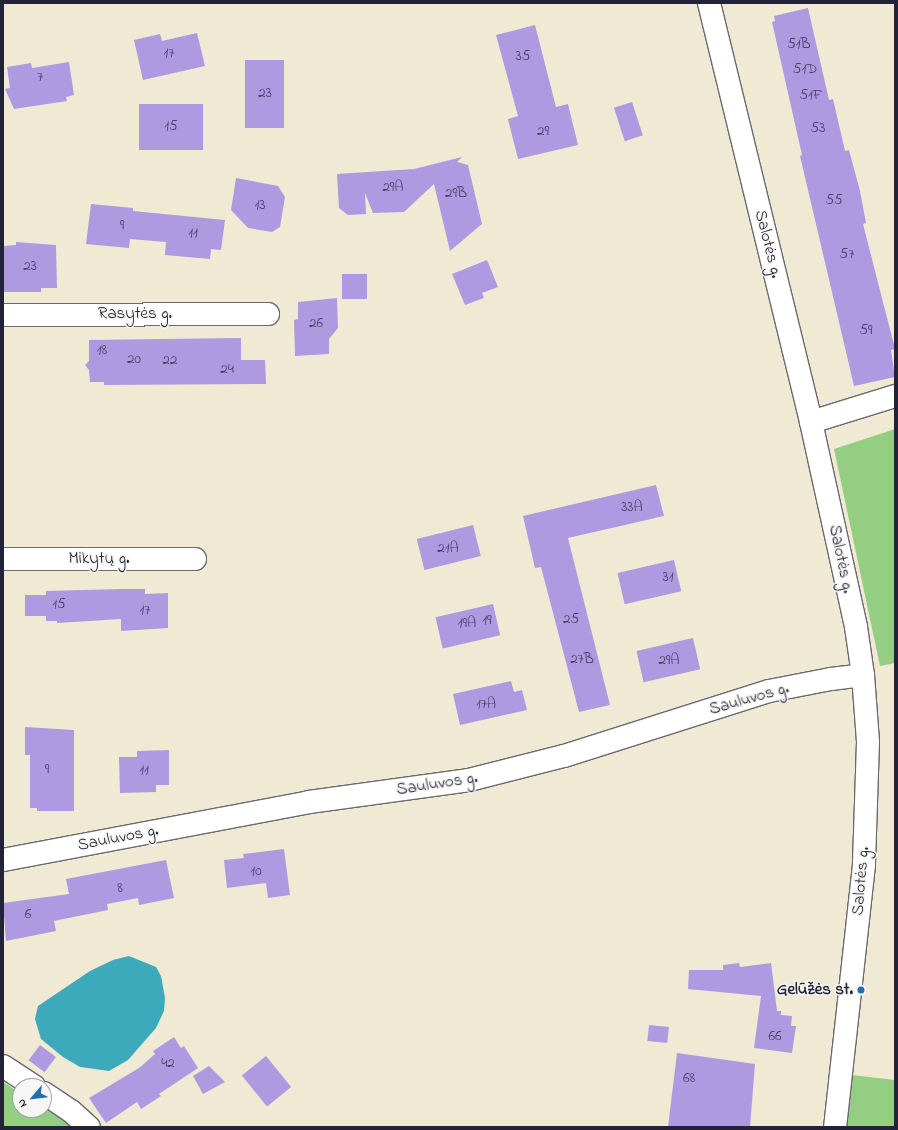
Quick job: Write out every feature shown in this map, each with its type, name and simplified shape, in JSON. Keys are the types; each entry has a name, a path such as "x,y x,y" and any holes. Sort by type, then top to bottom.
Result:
{"street":[{"name":"Salotės g.","path":"709,3 811,422 856,627 864,676 868,742 864,865 835,1127"},
{"name":"Rasytės g.","path":"3,315 268,314"},
{"path":"811,422 895,396"},
{"name":"Mikytų g.","path":"3,558 195,559"},
{"name":"Sauluvos g.","path":"3,860 309,802 469,780 564,756 769,692 831,679 864,676"},
{"path":"3,1066 22,1078"},
{"path":"52,1098 71,1110 89,1127"}],"green space":[{"path":"895,429 895,663 880,666 834,449"},
{"path":"852,1075 895,1080 895,1127 846,1127"},
{"path":"3,1082 12,1088 12,1118 52,1118 52,1113 73,1127 3,1127"}],"water":[{"path":"129,956 156,967 161,976 165,998 164,1011 156,1028 128,1060 109,1071 80,1067 63,1057 41,1039 35,1019 38,1006 90,971 113,960"}],"building":[{"path":"808,8 829,100 833,99 845,151 849,150 860,191 866,223 863,224 895,349 891,350 895,377 854,386 800,156 802,155 772,22 775,21 774,16"},
{"path":"535,25 556,107 568,104 578,145 518,159 508,119 518,116 496,35"},
{"path":"197,33 205,66 143,80 134,40 160,34 162,41"},
{"path":"245,60 284,60 284,128 245,128"},
{"path":"69,62 74,95 66,97 67,101 14,109 5,89 10,88 7,67 31,63 32,68"},
{"path":"632,102 643,135 625,141 614,108"},
{"path":"139,104 203,104 203,150 139,150"},
{"path":"462,157 457,162 468,165 482,224 450,251 434,184 404,212 373,213 365,193 366,214 348,215 339,208 337,174 414,169"},
{"path":"236,178 278,186 285,197 280,227 272,232 248,228 231,210"},
{"path":"91,204 133,208 133,211 225,220 221,250 211,249 210,259 165,255 166,242 130,239 129,248 86,244"},
{"path":"16,242 56,245 57,288 41,288 41,292 3,292 3,246 16,245"},
{"path":"487,260 498,287 482,293 484,298 465,305 452,274"},
{"path":"342,274 367,274 367,299 342,299"},
{"path":"337,298 338,328 329,339 329,354 295,356 294,320 298,319 298,302"},
{"path":"241,338 241,360 265,360 266,384 104,385 104,382 90,382 89,370 85,365 89,361 89,340"},
{"path":"656,485 664,516 568,538 610,705 579,712 541,567 535,568 523,516"},
{"path":"473,525 481,556 424,570 417,539"},
{"path":"674,560 681,591 625,604 617,573"},
{"path":"145,589 145,594 168,593 168,628 121,631 121,619 57,623 57,621 46,621 46,616 25,616 25,595 46,595 46,591"},
{"path":"493,604 500,635 443,648 436,617"},
{"path":"693,638 700,669 644,682 636,651"},
{"path":"511,681 514,692 522,690 527,710 460,725 453,694"},
{"path":"25,727 74,730 74,811 37,811 37,808 30,808 30,755 25,755"},
{"path":"169,750 169,785 156,785 156,792 120,793 119,757 137,757 137,751"},
{"path":"284,849 290,895 268,898 266,883 227,888 224,860 244,858 243,854"},
{"path":"166,860 174,898 139,905 138,898 107,904 108,910 54,921 56,931 6,941 3,903 69,894 66,879"},
{"path":"739,963 740,967 771,963 777,1011 781,1011 781,1015 792,1016 791,1026 796,1026 792,1053 754,1048 761,996 688,989 689,970 723,970 723,965"},
{"path":"649,1025 669,1027 667,1043 647,1041"},
{"path":"174,1037 181,1048 184,1046 198,1068 159,1094 161,1096 141,1109 137,1102 106,1123 89,1098 139,1068 155,1054 153,1051"},
{"path":"40,1045 56,1057 45,1072 29,1060"},
{"path":"677,1053 755,1064 750,1127 668,1127"},
{"path":"266,1056 291,1087 267,1107 242,1076"},
{"path":"209,1066 225,1082 203,1094 193,1076"}],"place":[{"name":"Gelūžės st.","path":"861,990"}]}
